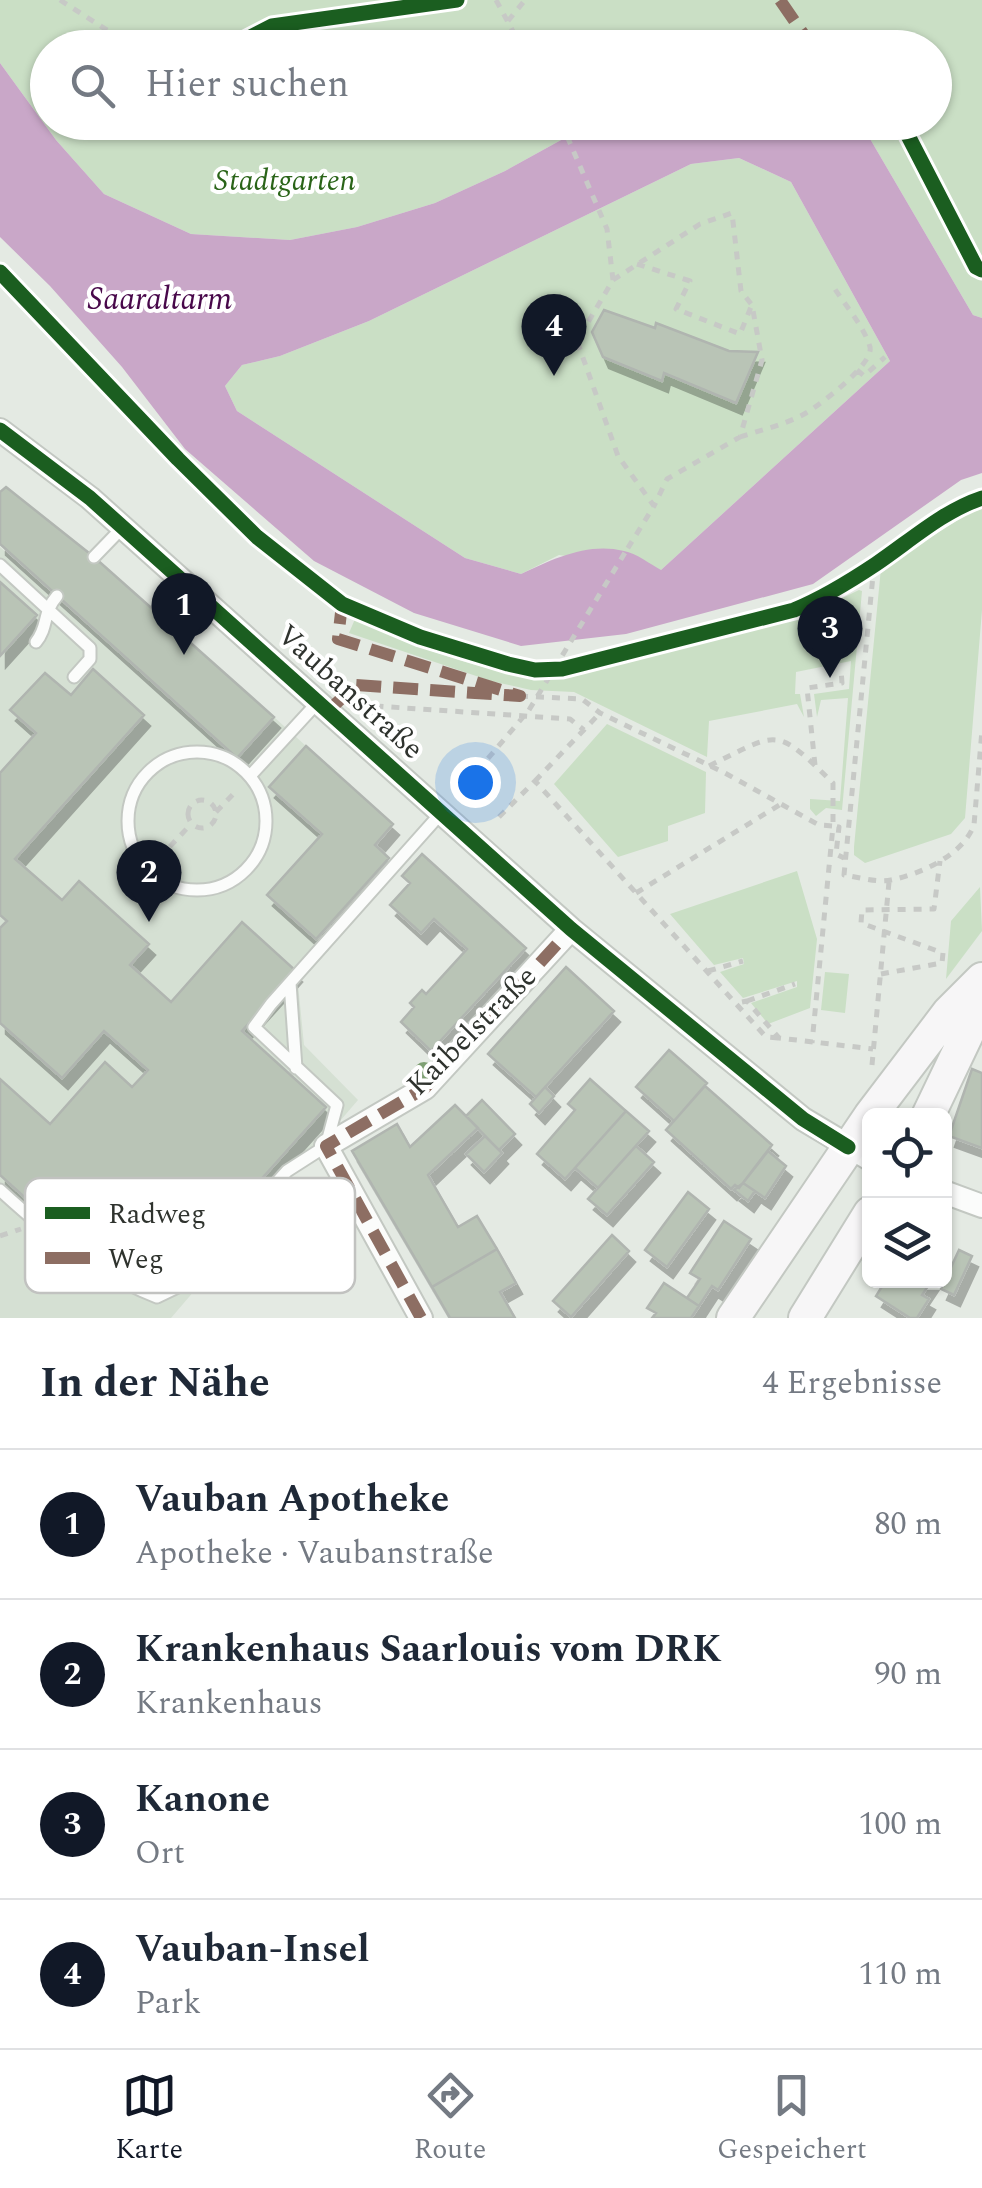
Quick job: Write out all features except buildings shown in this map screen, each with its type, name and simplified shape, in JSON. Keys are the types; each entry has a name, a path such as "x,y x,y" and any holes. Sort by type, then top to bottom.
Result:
{"street":[{"name":"Vaubanstraße","path":"0,430 53,468 320,700 571,929 802,1119 859,1153"},
{"name":"Kaibelstraße","path":"326,1146 425,1088 571,929"},
{"path":"876,1108 948,1012 982,979"},
{"path":"932,1108 982,1003"},
{"path":"326,1146 344,1178"},
{"path":"733,1318 859,1153"},
{"path":"952,1195 982,1206"},
{"path":"355,1199 421,1318"},
{"path":"805,1318 862,1226"}],"lane":[{"path":"94,557 122,527"},
{"path":"0,565 90,648 90,659 74,677"},
{"path":"36,642 44,628 47,607 57,596"},
{"path":"250,776 320,700"},
{"path":"201,752 223,756 250,776 262,798 266,822 262,846 249,868 229,883 205,890 180,888 148,870 131,842 128,820 131,798 150,770 179,754 201,752"},
{"path":"281,1178 326,1146 337,1105 254,1027 442,812"},
{"path":"290,984 296,1068"},
{"path":"0,1190 25,1212"}],"path":[{"path":"60,0 106,30"},
{"path":"264,30 456,0"},
{"path":"496,0 512,30"},
{"path":"508,21 525,0"},
{"path":"569,140 607,229 613,280"},
{"path":"654,506 618,456 578,341 613,280 700,224 732,213 741,292 752,304 762,360 740,438"},
{"path":"635,264 690,281 676,309 740,334 752,304"},
{"path":"442,812 529,710 667,479 740,438 804,414 869,358 870,348 832,286"},
{"path":"857,370 864,376 886,357"},
{"path":"874,565 844,875 888,882 961,848 974,826 982,730"},
{"path":"815,765 806,688 842,684 841,670"},
{"path":"520,696 582,699 600,713 818,825 839,827 836,854 845,859"},
{"path":"352,730 375,706 570,719 584,730"},
{"path":"499,817 600,713"},
{"path":"709,766 765,738 790,742 833,783 835,809 812,1042"},
{"path":"191,824 209,827 216,812 250,776"},
{"path":"535,781 766,1037 873,1049"},
{"path":"191,824 188,810 198,800 210,803 216,812"},
{"path":"636,893 781,804"},
{"path":"148,870 191,824"},
{"path":"881,974 942,963 943,953 861,923 862,910 934,909 940,861"},
{"path":"872,1066 888,882"},
{"path":"706,971 744,961"},
{"path":"778,1038 745,1001 795,984"}],"shaded area":[{"path":"0,547 237,757 274,717 306,746 269,787 322,834 268,895 329,950 298,984 304,1045 358,1100 291,1178 25,1178 25,1293 192,1293 171,1318 0,1318"}],"green space":[{"name":"Stadtgarten","path":"0,0 982,0 982,318 973,315 871,140 952,140 952,30 30,30 30,104 0,63"},
{"name":"Stadtgarten","path":"56,140 561,140 435,203 357,227 290,240 191,234 104,194"},
{"path":"739,158 791,182 890,361 661,570 559,555 521,574 465,558 237,411 225,386 242,365 280,356 369,321 691,164"},
{"path":"982,505 982,610 965,818 951,834 865,863 854,855 854,847 881,568"},
{"path":"862,591 842,810 826,808 816,816 810,809 810,799 840,801 848,698 821,700 817,717 814,694 849,689 851,661 796,672 795,694 800,694 804,717 797,704 709,721 707,757 574,692 531,690 491,681 349,633 355,619 426,649 481,666 533,676 556,676 801,618"},
{"path":"607,724 706,772 705,813 668,826 668,841 618,857 554,784"},
{"path":"797,871 817,939 810,1008 768,1024 751,1003 797,987 797,981 743,998 720,972 744,964 743,958 714,965 670,914"},
{"path":"980,887 982,931 946,979 951,921"},
{"path":"825,972 849,974 845,1013 821,1010"}],"water":[{"name":"Saaraltarm","path":"0,63 30,104 30,140 56,140 104,194 191,234 290,240 357,227 435,203 561,140 871,140 973,315 982,318 982,473 961,480 813,584 626,634 521,646 414,613 314,561 185,449 122,367 0,237","holes":["739,158 791,182 890,361 661,570 633,554 611,549 571,554 521,574 465,558 237,411 225,386 242,365 280,356 369,321 691,164"]}],"marked path":[{"path":"780,0 801,30"},
{"path":"329,710 356,685 520,696 338,639 342,604"},
{"path":"344,1178 326,1146 425,1088 571,929"},
{"path":"355,1199 421,1318"}],"cycle path":[{"path":"264,30 457,0"},
{"path":"910,140 976,267 982,270"},
{"path":"0,272 257,537 342,604 420,637 508,664 535,670 562,669 794,610 826,595 940,519 982,498"},
{"path":"0,430 90,498 571,929 803,1119 848,1147"}],"place":[{"name":"Vauban-Insel","path":"554,376"},
{"name":"Vauban Apotheke","path":"184,655"},
{"name":"Kanone","path":"830,678"},
{"name":"Krankenhaus Saarlouis vom DRK","path":"149,922"}]}
